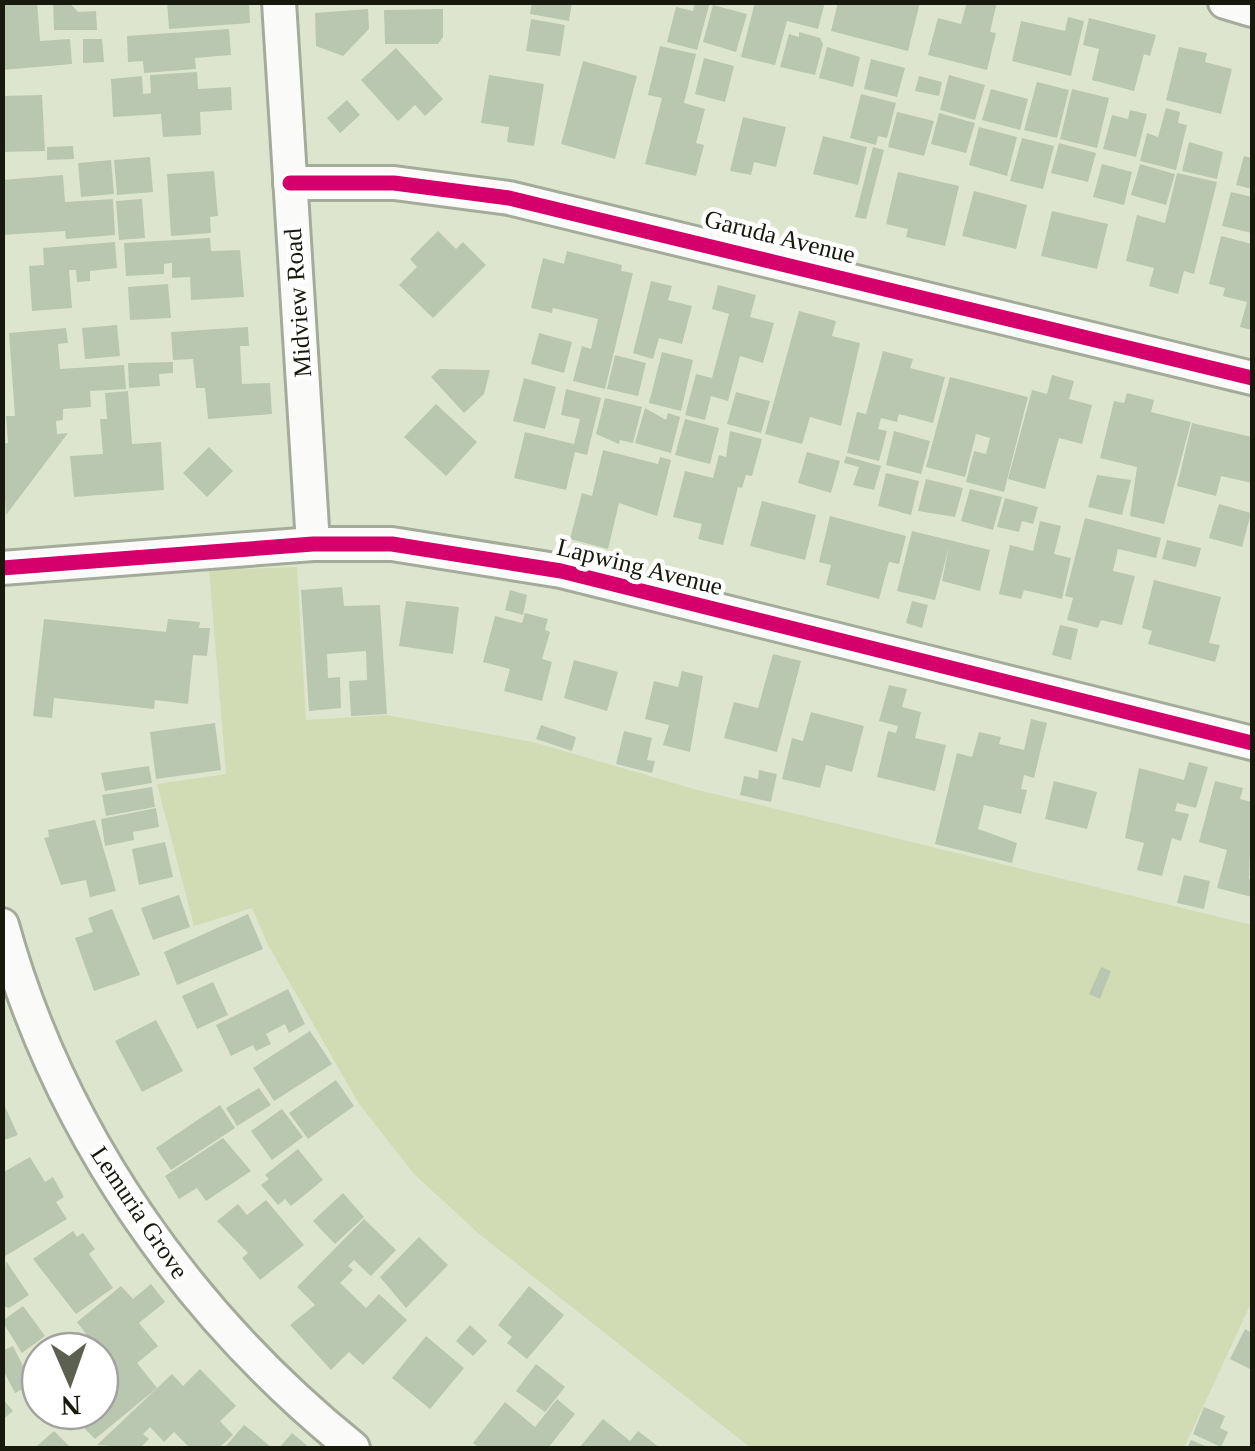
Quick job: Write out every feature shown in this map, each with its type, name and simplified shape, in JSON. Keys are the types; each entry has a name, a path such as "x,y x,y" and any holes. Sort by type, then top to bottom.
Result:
{"street":[{"name":"Midview Road","path":"279,2 313,544"},
{"path":"1224,2 1252,10"},
{"name":"Garuda Avenue","path":"290,182 394,183 508,198 1252,378"},
{"name":"Lapwing Avenue","path":"2,568 313,544 392,544 561,571 1252,743"},
{"name":"Lemuria Grove","path":"2,925 32,1013 70,1099 114,1183 177,1270 240,1347 301,1406 353,1448"}],"green space":[{"path":"297,567 306,720 387,715 533,742 694,789 1252,925 1252,1301 1184,1448 751,1448 479,1234 414,1174 359,1104 268,945 252,908 194,926 157,784 226,774 209,570"}],"building":[{"path":"2,2 37,2 40,41 70,39 72,64 2,70"},
{"path":"53,2 69,2 78,12 96,11 97,30 54,30"},
{"path":"167,2 249,2 250,23 169,29"},
{"path":"532,2 572,2 569,21 530,14"},
{"path":"695,2 710,2 697,50 667,42 676,7 693,11"},
{"path":"755,2 825,2 818,29 787,21 775,65 741,57"},
{"path":"838,2 920,2 908,51 831,31"},
{"path":"967,2 997,2 990,32 996,33 987,70 928,55 938,18 961,24"},
{"path":"713,5 747,14 736,52 703,42"},
{"path":"368,9 369,29 343,56 316,46 315,13"},
{"path":"443,9 443,37 438,44 385,44 384,10"},
{"path":"1068,17 1084,21 1071,76 1012,61 1021,21 1065,31"},
{"path":"1089,18 1156,35 1150,56 1144,54 1134,91 1092,80 1099,49 1083,45"},
{"path":"531,19 565,25 560,56 526,51"},
{"path":"229,29 231,55 195,58 196,69 144,73 143,61 128,62 127,36"},
{"path":"799,32 820,38 823,44 815,75 780,67 789,34 799,37"},
{"path":"83,39 102,39 104,62 83,63"},
{"path":"660,46 696,54 684,103 705,109 696,143 704,145 696,176 645,164 662,98 648,95"},
{"path":"827,47 860,57 853,87 819,78"},
{"path":"1179,47 1207,53 1205,62 1232,69 1221,114 1166,100"},
{"path":"396,48 443,99 425,116 415,105 398,121 361,80"},
{"path":"704,58 734,66 725,102 695,94"},
{"path":"871,59 905,68 897,97 864,89"},
{"path":"583,61 637,76 615,159 561,144"},
{"path":"197,72 198,89 231,87 232,110 200,112 201,135 163,137 161,114 113,117 111,79 142,76 143,94 151,93 150,75"},
{"path":"489,75 544,84 534,146 507,142 509,127 481,123"},
{"path":"949,75 985,85 975,120 940,110"},
{"path":"919,76 942,82 939,96 915,91"},
{"path":"1037,82 1069,90 1057,138 1024,130"},
{"path":"991,89 1028,99 1020,130 982,120"},
{"path":"1072,89 1109,98 1097,148 1060,139"},
{"path":"861,94 896,103 887,138 878,136 876,145 850,138"},
{"path":"42,95 45,151 2,152 2,96"},
{"path":"347,100 360,115 340,133 327,118"},
{"path":"1166,108 1180,112 1178,123 1187,125 1176,170 1140,161 1147,133 1158,137"},
{"path":"1130,110 1147,114 1136,157 1103,149 1112,115 1128,119"},
{"path":"897,112 934,121 924,156 888,147"},
{"path":"939,113 975,123 966,153 931,144"},
{"path":"743,117 786,127 776,167 754,162 751,175 730,171"},
{"path":"979,127 1017,137 1007,176 969,165"},
{"path":"823,136 867,147 858,185 813,174"},
{"path":"1022,138 1054,146 1043,189 1010,181"},
{"path":"1189,142 1223,152 1217,179 1182,171"},
{"path":"1059,143 1096,153 1088,182 1051,173"},
{"path":"73,146 74,159 47,160 47,147"},
{"path":"873,147 884,150 866,219 855,217"},
{"path":"1244,156 1252,158 1252,189 1236,185"},
{"path":"150,157 153,192 117,195 114,160"},
{"path":"111,160 114,194 81,197 78,163"},
{"path":"1102,164 1132,172 1124,205 1093,197"},
{"path":"1140,164 1175,174 1166,205 1131,195"},
{"path":"214,171 218,216 210,217 211,233 171,236 167,174"},
{"path":"898,172 959,186 945,246 906,237 908,229 886,224"},
{"path":"1177,173 1217,182 1194,274 1184,271 1178,294 1149,286 1154,268 1126,261 1137,215 1165,223"},
{"path":"63,175 65,202 113,199 115,235 66,239 65,231 2,235 2,180"},
{"path":"974,191 1027,205 1016,249 962,236"},
{"path":"1231,192 1252,197 1252,233 1222,226"},
{"path":"142,199 145,238 119,240 116,201"},
{"path":"1052,211 1108,224 1097,269 1041,256"},
{"path":"438,231 456,249 463,242 486,265 433,318 399,285 417,267 410,259"},
{"path":"1221,236 1252,244 1252,330 1240,327 1247,302 1223,296 1225,288 1209,284"},
{"path":"210,238 211,251 240,250 244,297 191,300 190,277 172,278 172,263 164,264 164,274 126,276 124,243"},
{"path":"115,242 117,268 90,271 90,281 77,282 76,270 69,270 72,308 32,311 29,266 44,265 43,248"},
{"path":"567,251 622,265 621,271 633,273 605,389 573,381 582,346 591,349 598,319 553,308 552,313 531,308 543,258 564,264"},
{"path":"651,281 672,286 668,300 692,306 682,344 659,338 653,359 633,353"},
{"path":"168,284 171,318 130,320 128,287"},
{"path":"718,285 756,295 750,317 774,323 763,363 740,356 728,401 711,396 705,420 685,415 696,374 712,378 729,314 712,309"},
{"path":"799,311 836,321 832,336 860,343 841,426 810,417 802,444 765,434"},
{"path":"117,325 120,356 85,359 82,328"},
{"path":"248,327 249,346 240,346 242,384 270,383 272,414 208,419 205,388 196,388 193,359 173,360 171,332"},
{"path":"66,328 68,343 58,344 60,369 124,365 126,389 90,391 91,407 63,409 63,420 56,421 57,434 68,433 6,515 2,443 8,443 6,416 15,416 9,333"},
{"path":"539,333 572,342 564,373 531,364"},
{"path":"883,351 913,359 910,368 945,377 933,423 899,414 897,422 881,418 878,429 887,431 879,461 847,453 857,412 866,414"},
{"path":"662,352 693,360 681,411 649,403"},
{"path":"615,355 646,363 638,396 607,389"},
{"path":"173,362 173,373 159,374 160,386 129,388 128,363"},
{"path":"439,369 490,370 484,394 464,413 431,377"},
{"path":"1052,375 1074,381 1069,399 1092,405 1082,444 1059,438 1045,489 1008,479 1032,390 1047,394"},
{"path":"950,377 1028,397 1004,492 966,482 974,451 986,454 990,438 976,434 965,477 926,467"},
{"path":"524,378 556,387 545,429 513,421"},
{"path":"566,389 601,398 587,455 575,452 566,490 514,478 525,432 574,444 580,419 561,415"},
{"path":"128,391 132,444 161,442 164,490 74,497 70,456 103,454 100,419 107,419 105,393"},
{"path":"736,392 770,401 761,433 727,424"},
{"path":"1127,393 1154,400 1151,412 1191,422 1164,524 1130,516 1137,467 1100,458 1114,401 1124,403"},
{"path":"605,398 642,407 633,443 620,440 619,444 596,434"},
{"path":"436,404 477,442 446,476 404,437"},
{"path":"645,408 666,420 668,413 680,417 671,453 635,443"},
{"path":"685,419 719,428 710,464 675,455"},
{"path":"1192,423 1252,437 1252,483 1221,476 1216,496 1177,486"},
{"path":"730,431 762,439 752,476 746,475 742,488 738,487 723,545 698,539 702,524 673,517 685,471 713,478 719,455 726,457"},
{"path":"894,431 930,441 921,474 886,465"},
{"path":"209,447 233,471 207,497 183,473"},
{"path":"603,450 658,464 660,457 671,460 657,516 619,503 608,549 570,539 582,493 592,496"},
{"path":"807,452 840,461 831,493 798,483"},
{"path":"846,456 881,466 874,490 853,485 859,467 844,463"},
{"path":"886,473 919,481 911,515 878,506"},
{"path":"1097,475 1131,480 1122,515 1088,507"},
{"path":"926,479 963,488 955,517 918,511"},
{"path":"970,489 1002,497 993,530 961,521"},
{"path":"1005,498 1038,507 1033,524 1022,521 1019,532 997,527"},
{"path":"762,501 816,515 805,560 750,546"},
{"path":"1219,504 1251,513 1242,547 1209,538"},
{"path":"830,516 906,536 899,564 889,562 879,599 826,585 831,565 819,562"},
{"path":"1085,518 1161,538 1156,558 1118,549 1113,571 1135,576 1122,625 1101,620 1098,628 1067,620 1073,598 1065,596"},
{"path":"1040,521 1061,526 1054,554 1071,558 1062,599 1024,590 1021,599 999,594 1010,545 1033,551"},
{"path":"912,531 990,550 980,591 942,581 949,547 935,600 897,591"},
{"path":"1167,540 1201,548 1196,567 1162,559"},
{"path":"1154,580 1221,597 1209,643 1220,645 1215,662 1148,644 1152,631 1142,628"},
{"path":"342,587 344,606 380,605 387,714 351,716 349,681 367,680 366,651 327,654 328,678 340,677 341,708 309,711 301,590"},
{"path":"510,590 527,595 523,615 505,610"},
{"path":"406,601 459,607 453,654 399,646"},
{"path":"912,601 928,605 922,628 906,623"},
{"path":"525,613 548,619 545,630 550,632 542,659 552,662 542,701 504,691 510,669 483,662 495,616 522,623"},
{"path":"44,619 166,632 168,619 200,622 199,628 210,628 207,656 193,655 188,704 155,700 154,709 54,698 52,718 33,716"},
{"path":"1060,625 1078,629 1071,660 1052,655"},
{"path":"773,654 801,661 777,752 724,738 734,702 758,708"},
{"path":"574,660 618,672 607,711 564,698"},
{"path":"682,671 703,676 690,752 663,745 669,725 645,719 654,681 678,687"},
{"path":"889,685 907,689 902,707 921,712 915,738 946,745 935,791 877,777 888,731 896,733 898,726 879,721"},
{"path":"811,712 864,726 852,772 826,765 820,788 782,779 792,738 803,741"},
{"path":"1031,719 1047,723 1034,778 1024,775 1021,789 1027,790 1021,814 984,805 978,829 1017,843 1012,863 935,844 957,753 972,757 979,732 1001,737 999,744 1024,750"},
{"path":"215,723 221,770 156,779 150,732"},
{"path":"541,725 576,737 572,751 536,739"},
{"path":"624,731 652,738 647,760 655,761 652,773 616,764"},
{"path":"1189,762 1208,767 1196,808 1177,803 1175,811 1189,814 1181,841 1172,838 1162,876 1137,870 1144,843 1125,838 1139,768 1184,780"},
{"path":"149,766 152,783 105,791 101,773"},
{"path":"759,770 777,774 771,802 740,795 744,776 758,779"},
{"path":"1054,781 1097,792 1087,829 1045,819"},
{"path":"1215,781 1243,788 1240,799 1252,802 1252,897 1217,888 1227,850 1199,842"},
{"path":"152,787 155,807 106,816 102,795"},
{"path":"156,808 159,827 133,832 134,840 105,846 101,819"},
{"path":"95,820 116,891 90,897 86,880 61,885 44,838 49,837 48,830"},
{"path":"165,842 173,877 139,885 132,849"},
{"path":"1184,875 1210,881 1204,909 1177,903"},
{"path":"179,895 190,927 153,940 141,908"},
{"path":"112,909 140,975 94,991 75,938 93,932 88,918"},
{"path":"248,914 263,949 177,985 164,952"},
{"path":"1101,967 1111,971 1100,999 1089,994"},
{"path":"213,982 228,1015 197,1029 182,996"},
{"path":"288,989 305,1024 289,1033 285,1024 266,1034 271,1044 256,1051 253,1045 231,1056 216,1025"},
{"path":"156,1020 183,1071 142,1092 115,1041"},
{"path":"310,1031 332,1064 274,1101 253,1068"},
{"path":"336,1080 354,1106 308,1139 289,1113"},
{"path":"259,1088 271,1105 237,1126 226,1108"},
{"path":"2,1100 18,1135 2,1141"},
{"path":"220,1105 235,1128 171,1170 156,1148"},
{"path":"282,1109 303,1137 272,1160 251,1131"},
{"path":"223,1138 251,1171 206,1201 197,1188 179,1199 165,1176"},
{"path":"298,1149 323,1180 291,1206 285,1199 278,1205 261,1185 269,1179 265,1175"},
{"path":"30,1157 45,1182 53,1177 64,1197 56,1202 67,1219 2,1258 2,1173"},
{"path":"343,1193 364,1217 335,1244 313,1221"},
{"path":"266,1200 304,1245 260,1280 242,1258 248,1253 217,1221 238,1204 247,1215"},
{"path":"364,1219 396,1250 371,1276 354,1260 348,1266 353,1270 340,1283 366,1308 379,1294 407,1320 363,1365 349,1352 331,1370 290,1325 315,1305 297,1287"},
{"path":"73,1231 77,1237 83,1233 95,1249 89,1254 113,1288 76,1314 33,1259"},
{"path":"419,1237 448,1265 406,1308 380,1277"},
{"path":"6,1261 29,1295 9,1308 2,1306"},
{"path":"151,1284 165,1302 139,1323 158,1346 137,1363 157,1388 120,1418 120,1331 84,1331 77,1322 121,1286 133,1299"},
{"path":"529,1286 564,1315 527,1359 507,1343 512,1337 498,1325"},
{"path":"23,1306 41,1331 20,1331 20,1350 2,1321"},
{"path":"470,1325 487,1341 473,1356 456,1341"},
{"path":"1245,1329 1252,1333 1252,1370 1230,1359"},
{"path":"426,1336 464,1368 430,1409 392,1378"},
{"path":"13,1346 20,1360 20,1390 15,1393 2,1368 2,1351"},
{"path":"536,1364 565,1387 545,1412 516,1391"},
{"path":"200,1369 236,1406 220,1421 233,1435 219,1448 190,1448 174,1432 164,1442 150,1427 143,1434 149,1439 140,1448 97,1445 112,1431 120,1431 120,1423 172,1374 183,1386"},
{"path":"2,1398 13,1411 2,1420"},
{"path":"557,1399 575,1414 548,1448 480,1448 473,1443 505,1402 535,1427"},
{"path":"1204,1407 1225,1416 1220,1428 1228,1432 1221,1447 1193,1434"},
{"path":"603,1419 630,1441 638,1431 660,1448 579,1448"},
{"path":"244,1425 253,1432 272,1448 224,1448"},
{"path":"54,1431 71,1448 35,1448"},
{"path":"87,1431 105,1431 95,1439"},
{"path":"292,1433 310,1448 279,1448"},
{"path":"1191,1440 1210,1448 1187,1448"}],"cycle path":[{"path":"290,183 394,183 509,198 1252,378"},
{"path":"2,568 313,544 392,544 561,571 1252,743"}]}
